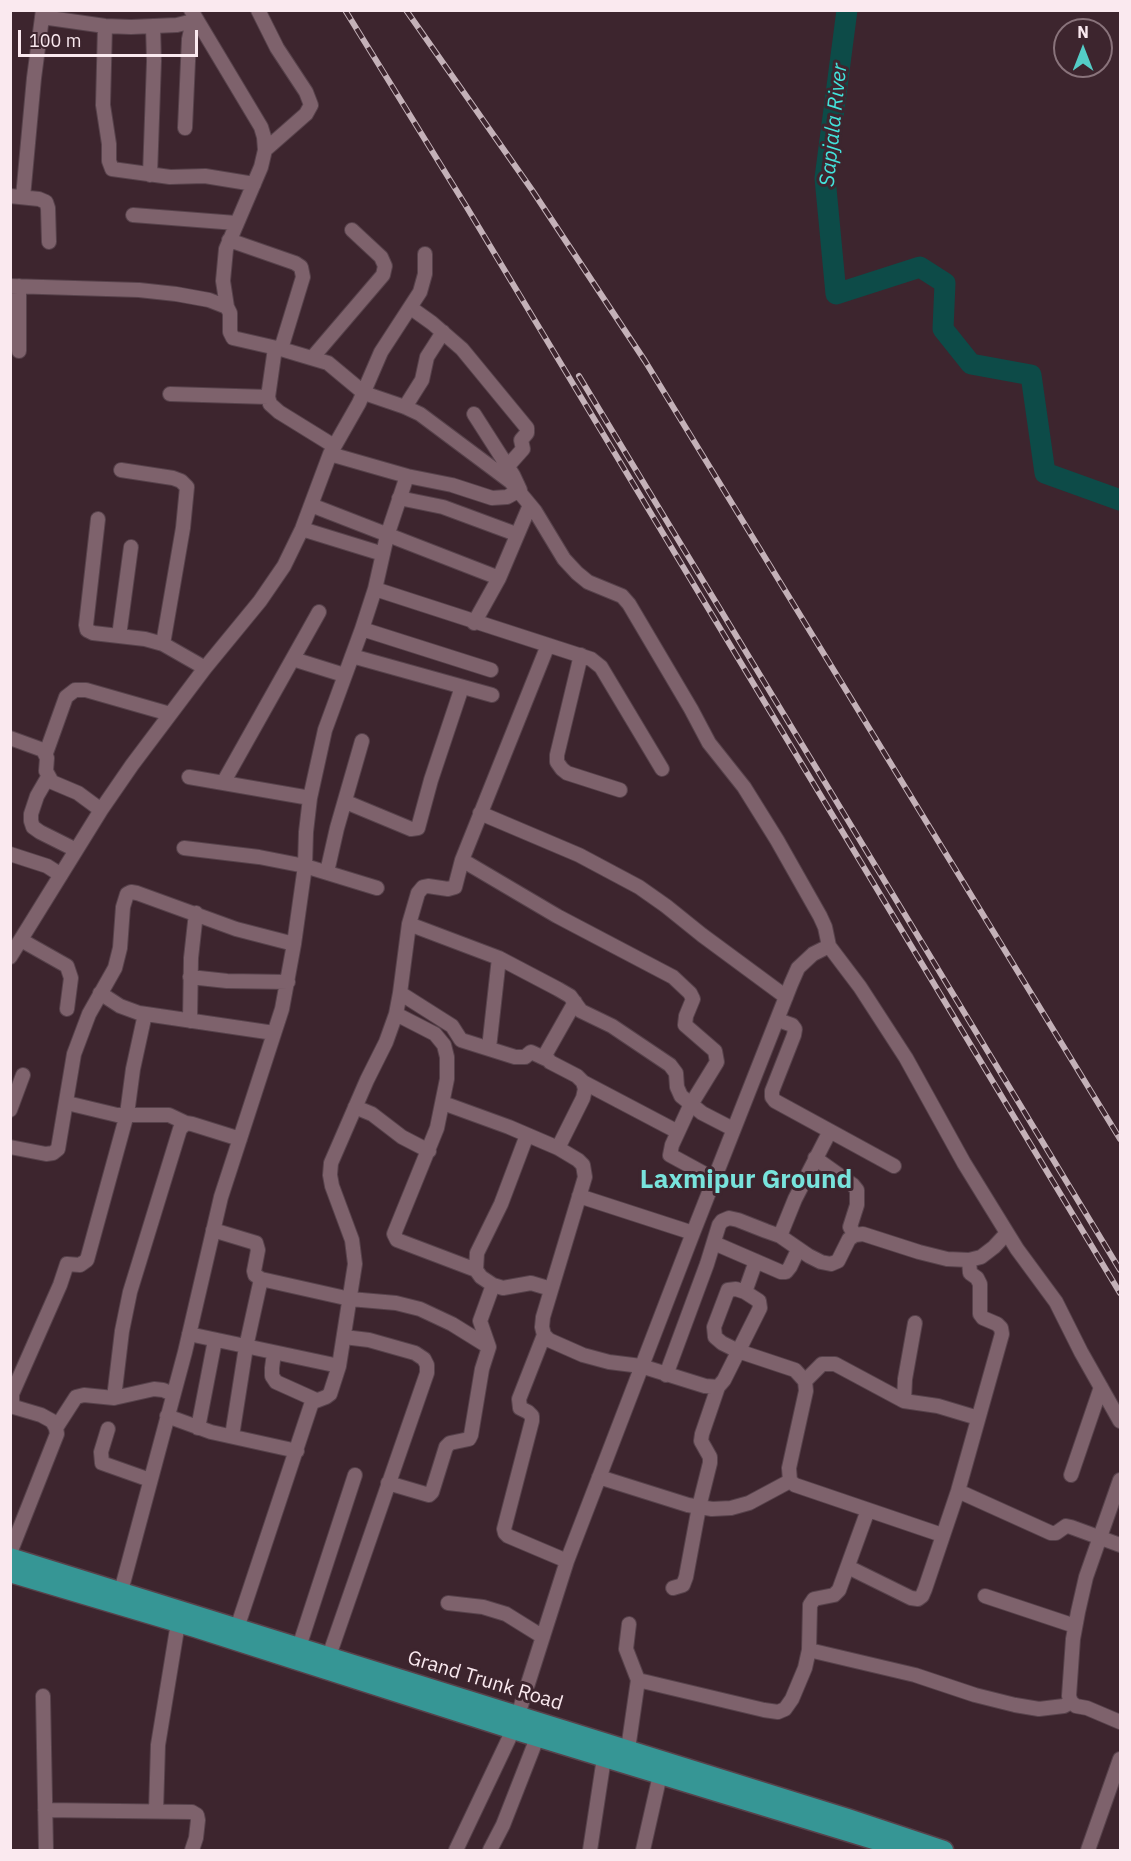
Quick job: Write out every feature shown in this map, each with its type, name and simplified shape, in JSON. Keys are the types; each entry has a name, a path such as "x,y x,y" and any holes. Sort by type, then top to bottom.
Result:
{"main road":[{"name":"Grand Trunk Road","path":"10,1557 329,1656 516,1723 537,1738 906,1851"},
{"name":"Grand Trunk Road","path":"10,1573 516,1723 628,1749 942,1850"}],"street":[{"path":"258,10 277,48 306,92 311,105 306,114 265,150"},
{"path":"49,242 46,202 17,196 42,14 105,26 177,25 194,15"},
{"path":"194,15 261,127 264,137 265,150 254,184 229,240 223,262 226,307 230,313 230,332 233,338 328,363 364,393 405,407 435,425 520,490"},
{"path":"185,128 189,39 194,15"},
{"path":"105,26 103,105 110,166 116,171 170,177 204,176 254,184"},
{"path":"150,175 153,26"},
{"path":"133,215 236,223"},
{"path":"312,358 383,275 385,266 381,257 352,230"},
{"path":"229,240 301,267 303,277 278,348 268,397 270,404 279,412 332,450 407,477 452,485 492,498 507,497 520,490"},
{"path":"10,957 101,810 170,714 260,601 284,566 302,529 332,450 364,393 381,352 420,292 425,274 425,254"},
{"path":"19,351 15,286 107,288 167,293 208,300 226,307"},
{"path":"411,308 443,332 483,372 527,428 527,433 521,440 523,449 507,467"},
{"path":"405,407 422,380 427,357 443,332"},
{"path":"170,394 268,397"},
{"path":"474,414 564,559 588,582 622,596 629,604 709,742 744,787 777,840 820,916 829,946 860,987 906,1058 964,1163 1007,1233 1056,1302 1120,1420"},
{"path":"121,470 173,478 181,481 187,487 183,528 163,644"},
{"path":"121,1592 174,1394 213,1230 288,982 305,866 310,798 325,730 375,589 387,536 407,477"},
{"path":"399,498 443,507 516,534"},
{"path":"311,504 387,536 499,578"},
{"path":"474,622 499,578 530,505"},
{"path":"98,519 87,630 93,633 163,644 206,668"},
{"path":"302,529 383,554"},
{"path":"119,636 131,547"},
{"path":"375,589 591,659 601,667 662,769"},
{"path":"223,783 319,612"},
{"path":"362,629 491,670"},
{"path":"237,1628 311,1406 316,1400 330,1394 339,1366 355,1264 352,1240 332,1186 331,1163 386,1042 396,1014 409,924 418,893 423,887 428,886 448,889 455,887 462,860 480,813 507,752 548,645"},
{"path":"581,655 557,762 567,772 620,790"},
{"path":"352,656 492,695"},
{"path":"293,660 344,675"},
{"path":"346,802 411,829 418,828 430,780 462,687"},
{"path":"76,850 40,832 33,827 31,821 31,813 48,777 46,753 66,698 75,690 86,690 170,714"},
{"path":"10,738 39,747 46,753"},
{"path":"327,872 362,741"},
{"path":"48,777 52,782 78,793 101,810"},
{"path":"189,777 310,798"},
{"path":"480,813 569,851 639,887 786,997"},
{"path":"184,848 259,857 305,866 378,888"},
{"path":"10,854 47,866 62,874"},
{"path":"462,860 557,916 673,977 690,993 692,1002 685,1025 715,1051 717,1062 690,1106 670,1155 714,1179"},
{"path":"10,1148 53,1153 60,1143 74,1054 89,1014 117,960 123,907 127,894 137,893 236,928 294,944"},
{"path":"190,1021 190,977 196,914"},
{"path":"409,924 499,958 558,988 575,1002 581,1011 612,1026 674,1068 681,1096 690,1106 734,1129"},
{"path":"21,940 67,966 71,978 67,1009"},
{"path":"456,1851 516,1723 567,1561 786,997 798,968 813,954 829,946"},
{"path":"489,1048 499,958"},
{"path":"190,977 227,981 288,982"},
{"path":"100,993 120,1006 145,1014 274,1033"},
{"path":"400,993 452,1026 461,1040 520,1058 535,1052 577,1076 583,1082 678,1132"},
{"path":"546,1059 547,1049 575,1002"},
{"path":"10,1552 57,1434 52,1421 14,1407 12,1394 60,1286 67,1264 80,1265 87,1260 127,1114 133,1069 145,1014"},
{"path":"396,1014 435,1035 444,1045 447,1057 447,1079 443,1103 429,1151 394,1234 397,1240 476,1270 481,1277 493,1285 503,1288 531,1283 551,1289"},
{"path":"778,1020 792,1024 795,1029 771,1097 894,1166"},
{"path":"10,1110 23,1075"},
{"path":"558,1148 584,1098 583,1082"},
{"path":"67,1103 117,1115 169,1115 186,1123 240,1139"},
{"path":"443,1103 558,1148 583,1165 585,1177 543,1317 544,1335 549,1340 583,1355 609,1362 641,1366 705,1386 718,1387"},
{"path":"355,1107 372,1114 402,1137 429,1151"},
{"path":"114,1398 122,1331 130,1292 180,1129 186,1123"},
{"path":"780,1236 795,1199 830,1131"},
{"path":"476,1270 477,1253 501,1204 527,1135"},
{"path":"815,1158 857,1190 857,1205 850,1227 855,1235"},
{"path":"579,1196 693,1233"},
{"path":"661,1373 714,1243 719,1225 729,1218 780,1236 798,1250 821,1262 831,1264 838,1261 849,1239 855,1235 863,1234 947,1259 969,1260 981,1257 1007,1233"},
{"path":"213,1230 256,1243 258,1250 254,1271 255,1275 261,1278 350,1299 396,1303 420,1309 452,1324 489,1347"},
{"path":"714,1243 781,1272 786,1272 798,1250"},
{"path":"848,1568 893,1590 918,1599 925,1589 958,1491 1002,1334 997,1324 983,1318 980,1314 980,1284 977,1278 970,1273 969,1260"},
{"path":"745,1292 756,1261"},
{"path":"232,1436 246,1347 261,1278"},
{"path":"388,1483 425,1494 432,1492 446,1447 450,1443 469,1439 482,1369 489,1347 480,1321 493,1285"},
{"path":"674,1588 683,1585 686,1577 710,1463 710,1456 701,1441 702,1434 718,1387 724,1380 738,1351 760,1308 759,1300 745,1292 736,1289 728,1290 714,1327 715,1336 722,1344 738,1351 795,1370 805,1381 806,1391 789,1468 790,1481"},
{"path":"904,1401 915,1323"},
{"path":"189,1334 339,1366"},
{"path":"544,1335 519,1399 520,1408 532,1416 532,1421 504,1529 508,1536 567,1561"},
{"path":"329,1656 425,1381 427,1365 424,1359 415,1353 369,1340 344,1337"},
{"path":"198,1428 215,1340"},
{"path":"274,1353 272,1376 276,1382 316,1400"},
{"path":"805,1381 822,1364 835,1364 904,1401 938,1406 978,1418"},
{"path":"1071,1475 1101,1387"},
{"path":"56,1428 76,1397 84,1395 114,1398 154,1389 174,1394"},
{"path":"167,1416 198,1428 297,1451"},
{"path":"108,1429 101,1452 102,1462 150,1480"},
{"path":"298,1647 355,1475"},
{"path":"599,1477 699,1507 731,1508 766,1495 790,1481"},
{"path":"1120,1480 1086,1577 1075,1626 1069,1676 1071,1702 1076,1706 1088,1708 1120,1722"},
{"path":"790,1481 942,1535"},
{"path":"958,1491 1051,1533 1071,1527 1120,1545"},
{"path":"638,1680 778,1712 785,1708 792,1699 805,1668 809,1650 810,1605 814,1599 834,1595 839,1590 868,1510"},
{"path":"985,1596 1075,1626"},
{"path":"448,1603 483,1607 506,1614 543,1637"},
{"path":"156,1811 158,1745 178,1623"},
{"path":"628,1749 638,1680 626,1649 629,1624"},
{"path":"809,1650 915,1675 975,1695 1015,1705 1039,1709 1054,1708 1071,1702"},
{"path":"44,1696 46,1851"},
{"path":"490,1851 537,1738"},
{"path":"590,1851 604,1758"},
{"path":"1088,1851 1120,1759"},
{"path":"644,1851 660,1775"},
{"path":"45,1810 185,1811 197,1815 198,1828 192,1851"}],"waterway":[{"name":"Sapjala River","path":"847,10 825,178 836,294 920,267 945,283 943,329 971,364 1031,375 1045,473 1120,500"}],"railway":[{"path":"345,10 466,206 1120,1293"},
{"path":"406,10 532,190 645,361 1120,1139"},
{"path":"579,376 1120,1270"}],"district":[{"name":"Laxmipur Ground","path":"746,1180"}]}
